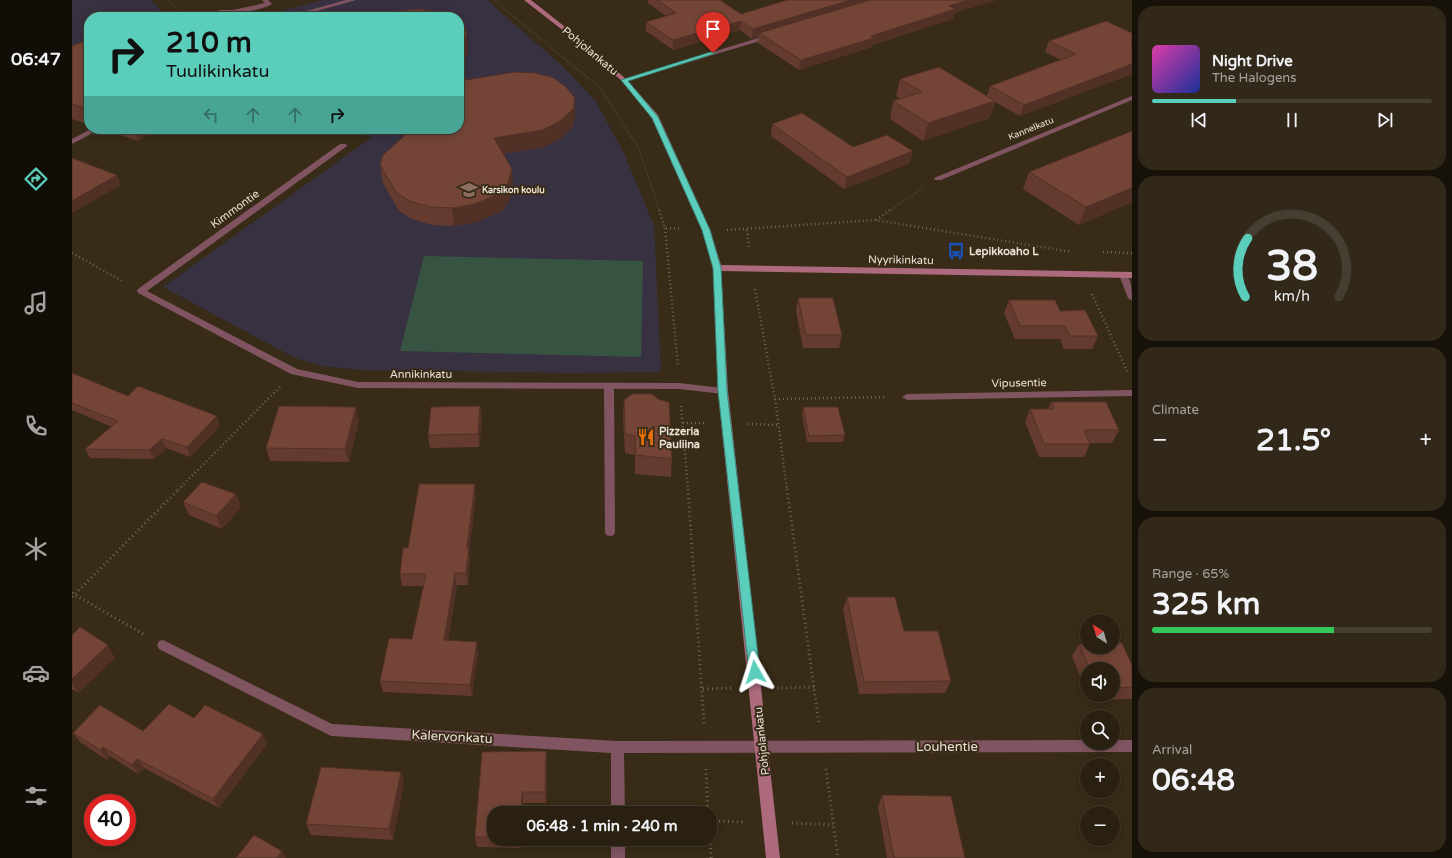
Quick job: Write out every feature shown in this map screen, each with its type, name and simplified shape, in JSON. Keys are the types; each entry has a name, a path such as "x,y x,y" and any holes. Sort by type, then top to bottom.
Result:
{"street":[{"path":"220,12 233,12 269,4 265,0"},
{"path":"307,12 353,0"},
{"name":"Pohjolankatu","path":"527,0 567,31 624,80 655,117 706,230 717,268 723,391 763,747 773,858"},
{"path":"624,80 777,34"},
{"name":"Kannelkatu","path":"938,178 1132,98"},
{"path":"72,142 87,134"},
{"name":"Kimmontie","path":"141,291 343,146"},
{"name":"Nyyrikinkatu","path":"717,268 1127,275"},
{"path":"1127,275 1132,298"},
{"name":"Annikinkatu","path":"141,291 294,372 358,385 679,386 723,391"},
{"path":"609,386 610,532"},
{"name":"Vipusentie","path":"907,397 1132,393"},
{"name":"Kalervonkatu","path":"163,645 331,730 617,747 763,747"},
{"name":"Louhentie","path":"763,747 1132,746"},
{"path":"617,747 618,806"},
{"path":"618,846 618,858"}],"path":[{"path":"169,0 180,12"},
{"path":"494,0 601,89 639,149 665,228 696,586 706,747 708,806"},
{"path":"875,220 938,178"},
{"path":"665,228 747,230 875,220 1072,252 1129,374"},
{"path":"747,230 751,269 775,399 838,858"},
{"path":"1102,252 1132,253"},
{"path":"72,253 141,291"},
{"path":"163,645 73,595 294,372"},
{"path":"775,399 907,397"},
{"path":"710,846 711,858"}],"shaded area":[{"path":"72,0 151,0 162,12 84,12 84,43 72,47"},
{"name":"Karsikon koulu","path":"323,0 487,0 560,64 595,100 624,153 654,226 661,372 571,373 363,370 321,366 295,358 163,287 372,137 358,134 464,134 464,12 276,12"}],"green space":[{"path":"424,256 643,261 641,357 400,351"}],"building":[{"path":"657,0 720,0 741,14 787,0 851,0 753,29 741,21 673,40 646,22 676,13"},
{"path":"870,0 969,0 949,6 956,9 871,36 874,38 801,60 759,33"},
{"path":"418,9 439,12 395,12"},
{"path":"1106,21 1132,33 1132,64 1024,105 990,86 1076,54 1049,41"},
{"path":"464,26 465,27 467,35 464,44"},
{"path":"84,41 84,108 72,104 72,46"},
{"path":"939,67 995,101 928,123 893,101 922,92 900,79"},
{"path":"515,72 535,73 552,77 566,87 575,98 573,109 560,121 543,130 494,138 512,169 508,183 501,193 475,204 452,208 430,207 409,201 397,193 380,165 383,155 406,134 464,134 464,80"},
{"path":"802,113 853,147 887,135 913,151 847,177 772,124"},
{"path":"1132,131 1132,188 1086,207 1029,172"},
{"path":"72,158 117,175 72,201"},
{"path":"798,298 833,298 842,335 806,335"},
{"path":"1009,300 1055,300 1060,311 1085,310 1098,336 1070,336 1065,326 1020,326"},
{"path":"72,373 128,396 138,386 217,416 187,447 162,439 149,450 85,449 118,421 72,403"},
{"name":"Pizzeria Pauliina","path":"632,394 652,394 658,399 669,402 672,459 636,455 635,436 625,434 624,400"},
{"path":"1051,402 1106,402 1119,430 1084,430 1090,444 1044,444 1030,409 1054,409"},
{"path":"279,406 356,407 345,449 266,448"},
{"path":"480,406 478,434 428,435 431,407"},
{"path":"803,407 838,407 845,435 809,436"},
{"path":"202,482 236,494 216,516 183,502"},
{"path":"419,484 475,484 467,548 469,548 466,573 455,573 444,640 477,642 470,685 380,681 389,638 412,639 426,574 400,574 403,548 408,548"},
{"path":"847,597 895,597 904,631 938,631 951,681 864,682"},
{"path":"80,627 108,645 72,679 72,635"},
{"path":"1120,643 1122,643 1132,665 1132,687 1120,688 1120,662 1087,662 1083,654 1120,654"},
{"path":"169,704 194,718 205,705 263,734 213,799 137,759 132,765 103,747 100,750 73,733 100,705 143,731"},
{"path":"546,751 545,792 522,792 521,806 487,806 487,837 475,837 482,752"},
{"path":"321,767 401,772 389,829 306,824"},
{"path":"882,795 951,796 965,858 894,858"},
{"path":"254,835 282,851 277,858 236,858"}],"place":[{"name":"Karsikon koulu","path":"469,190"},
{"name":"Lepikkoaho L","path":"956,251"},
{"name":"Pizzeria Pauliina","path":"646,437"}],"route":[{"path":"713,53 624,80 655,117 706,230 717,268 723,391 755,672"}]}
